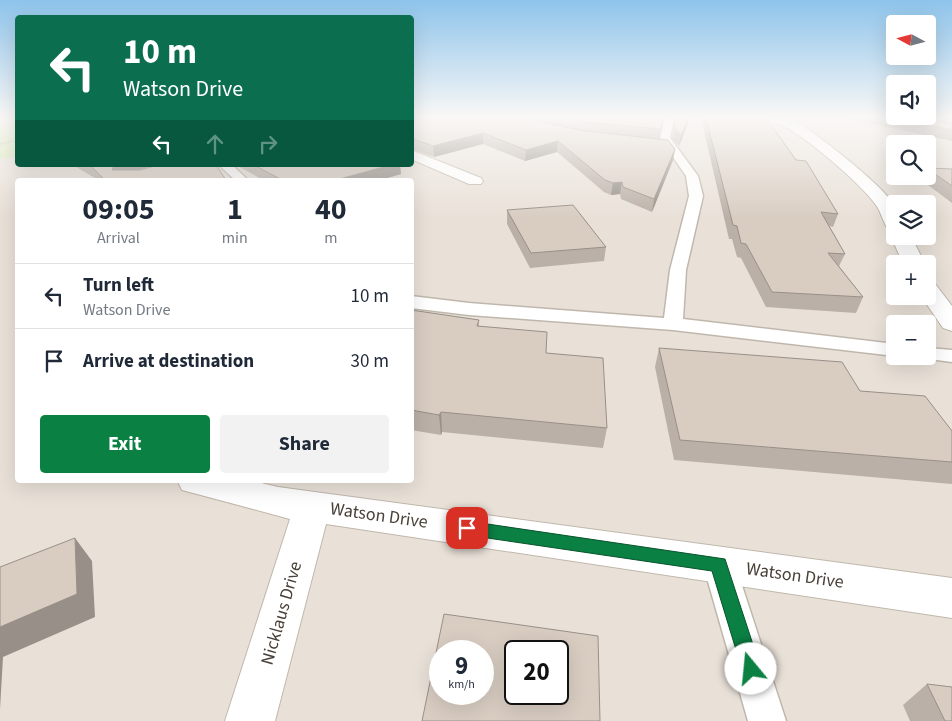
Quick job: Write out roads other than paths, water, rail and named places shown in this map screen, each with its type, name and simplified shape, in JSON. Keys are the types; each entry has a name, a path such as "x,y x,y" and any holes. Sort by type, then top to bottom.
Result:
{"street":[{"path":"829,152 859,178 886,207"},
{"path":"414,155 475,181"},
{"path":"936,301 952,323"},
{"name":"Watson Drive","path":"205,483 278,502 952,598"},
{"name":"Nicklaus Drive","path":"250,721 312,506"}],"lane":[{"path":"673,324 678,270 696,196 692,176 674,152"},
{"path":"227,167 240,178"},
{"path":"414,302 469,309 673,324 886,349"},
{"path":"936,355 952,356"},
{"path":"719,564 767,721"}]}
